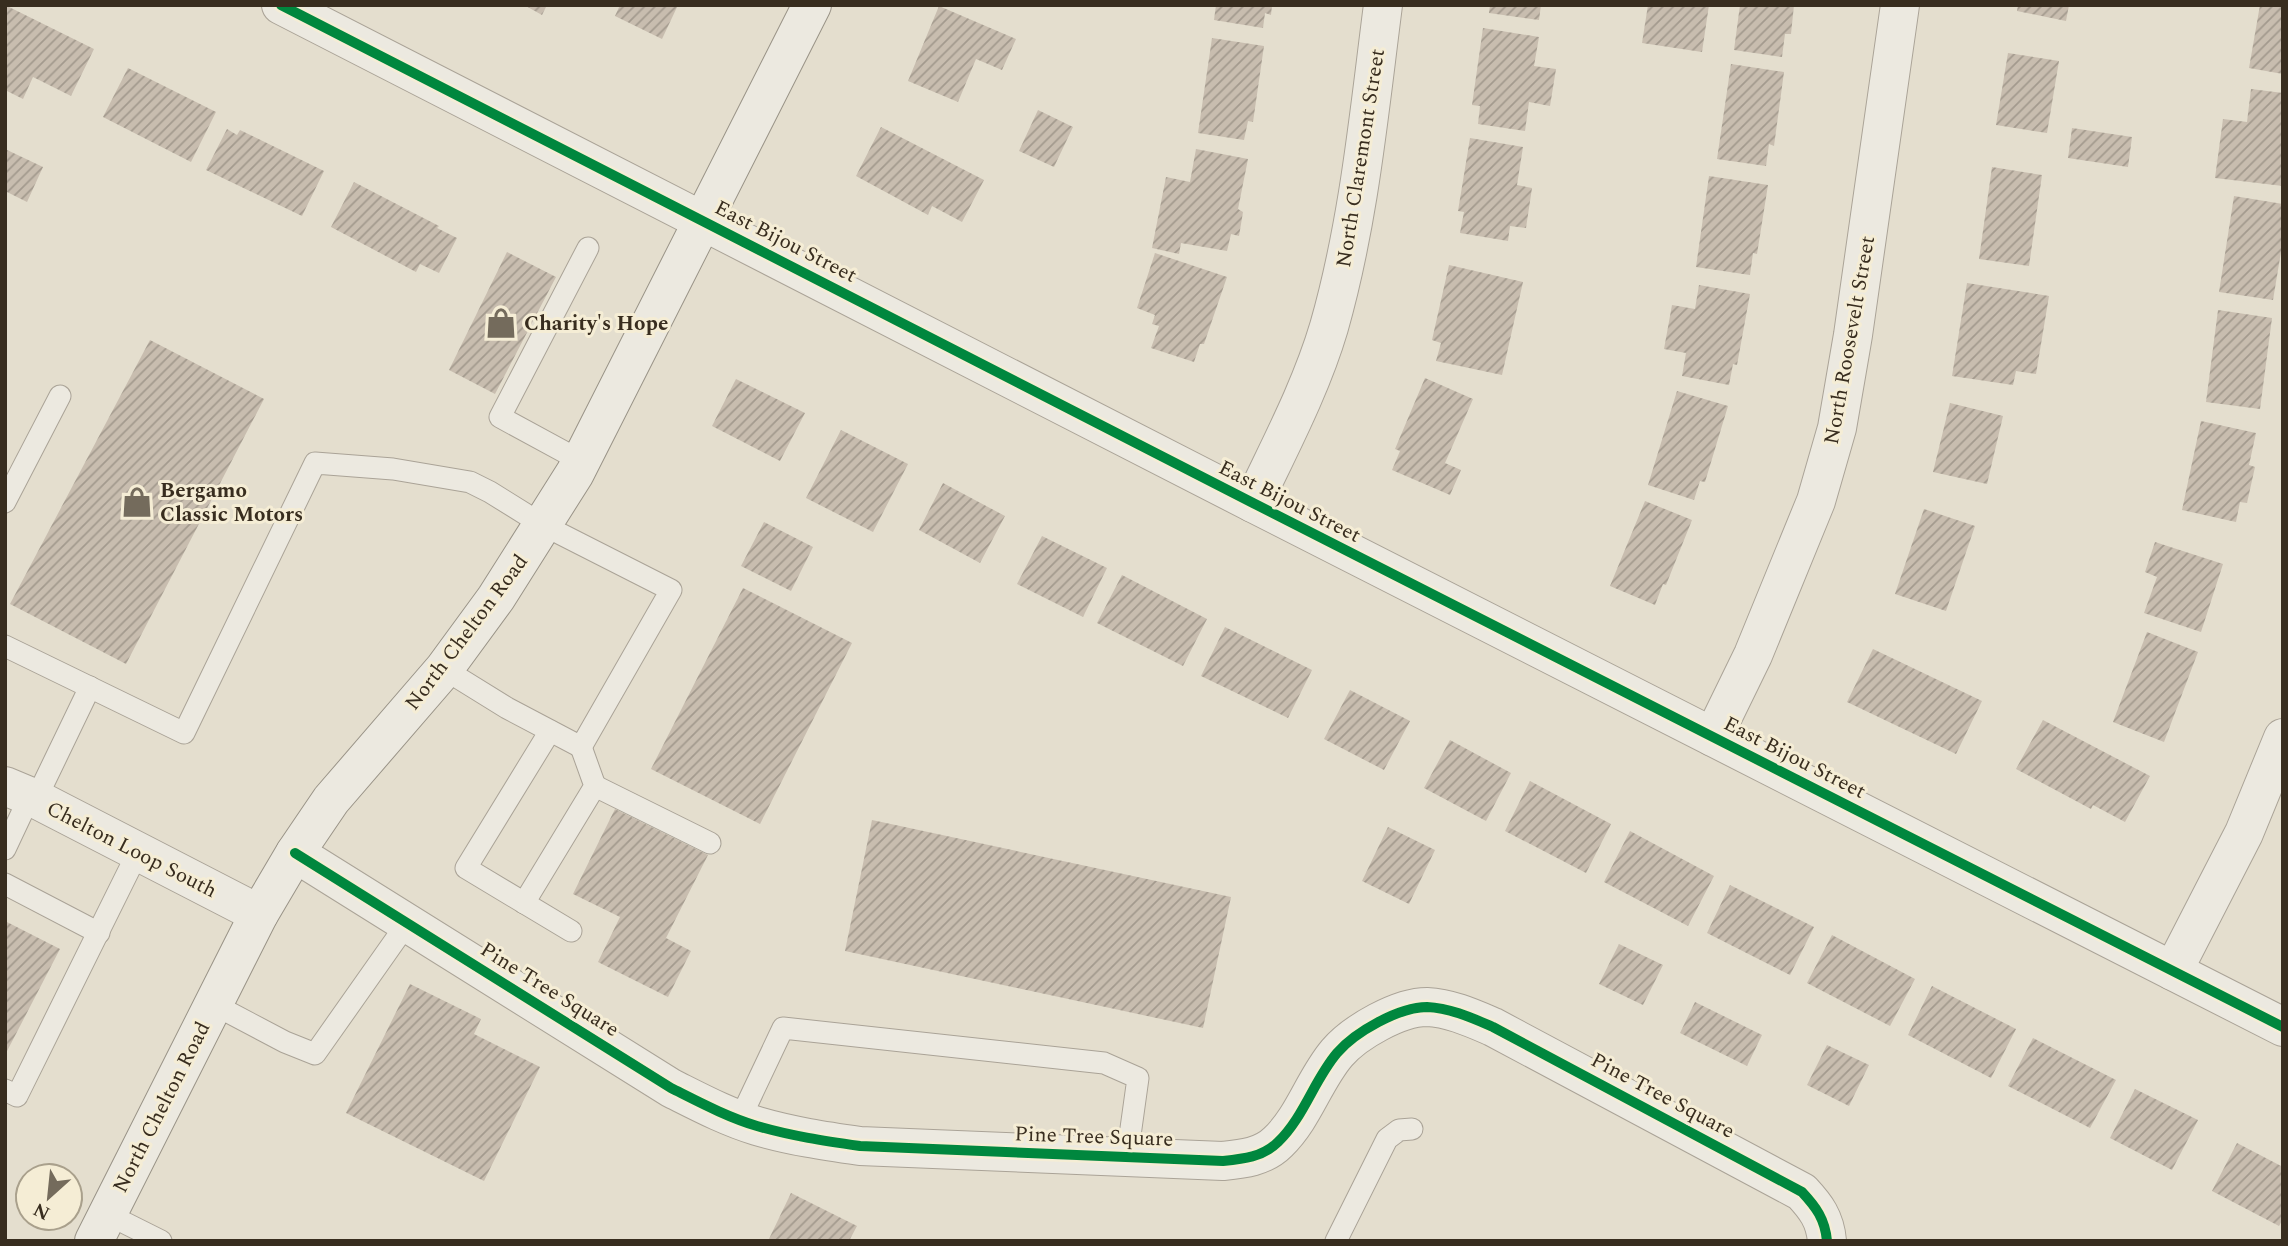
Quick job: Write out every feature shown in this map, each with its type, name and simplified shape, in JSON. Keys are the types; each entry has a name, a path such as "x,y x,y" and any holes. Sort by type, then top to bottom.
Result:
{"street":[{"name":"East Bijou Street","path":"281,5 2283,1027"},
{"name":"North Chelton Road","path":"101,1227 259,914 295,853 331,800 444,669 496,598 544,525 581,461 812,5"},
{"name":"North Claremont Street","path":"1253,503 1314,372 1329,326 1356,207 1383,5"},
{"name":"North Roosevelt Street","path":"1713,737 1753,655 1816,502 1837,428 1855,322 1900,5"},
{"path":"2174,971 2244,833 2283,738"},
{"name":"Chelton Loop South","path":"24,794 259,914"},
{"name":"Pine Tree Square","path":"295,853 671,1088 713,1109 755,1125 809,1138 860,1146 1223,1161 1253,1157 1277,1143 1293,1124 1337,1053 1366,1027 1394,1015 1425,1007 1458,1012 1493,1027 1802,1192 1818,1209 1825,1225 1827,1241"}],"lane":[{"path":"581,461 500,417 588,248"},
{"path":"5,502 60,396"},
{"path":"5,646 184,733 315,463 393,470 470,482 544,525 671,590 581,747"},
{"path":"444,669 507,708 581,747 595,786 710,843"},
{"path":"5,849 24,794 90,687"},
{"path":"550,731 466,867 571,931"},
{"path":"524,903 595,786"},
{"path":"5,1090 17,1096 138,852"},
{"path":"5,884 99,933"},
{"path":"213,1004 285,1042 315,1054 408,922"},
{"path":"740,1119 783,1028 1104,1063 1138,1078 1127,1157"},
{"path":"1336,1241 1387,1139 1399,1130 1412,1129"},
{"path":"101,1227 161,1241"}],"building":[{"path":"5,5 94,49 71,96 33,77 23,99 5,90"},
{"path":"524,5 547,5 542,15"},
{"path":"620,5 678,5 662,39 615,16"},
{"path":"1216,5 1272,5 1271,15 1265,13 1263,28 1214,20"},
{"path":"1490,5 1541,5 1539,20 1489,13"},
{"path":"1648,5 1709,5 1702,52 1642,43"},
{"path":"1740,5 1794,5 1791,34 1785,34 1782,57 1734,50"},
{"path":"2018,5 2069,5 2066,21 2017,11"},
{"path":"2260,5 2283,5 2283,74 2249,68"},
{"path":"939,6 1016,39 1002,70 976,59 958,102 908,81"},
{"path":"1483,28 1539,37 1534,66 1556,69 1550,106 1529,102 1525,131 1478,124 1480,106 1472,105"},
{"path":"1212,38 1264,46 1253,122 1248,121 1244,140 1198,133"},
{"path":"2008,53 2059,61 2047,133 1996,125"},
{"path":"1731,64 1784,72 1774,146 1769,144 1766,166 1717,159"},
{"path":"128,68 216,112 191,162 103,117"},
{"path":"2251,89 2283,93 2283,186 2215,178 2223,119 2247,122"},
{"path":"1038,110 1073,127 1054,167 1019,151"},
{"path":"881,127 984,180 962,222 932,206 928,215 856,176"},
{"path":"2072,128 2132,137 2128,167 2068,158"},
{"path":"227,129 237,135 240,130 324,171 302,216 206,170"},
{"path":"1470,138 1523,147 1517,185 1532,188 1526,228 1510,226 1508,241 1460,233 1464,212 1458,211"},
{"path":"5,149 43,167 27,202 5,191"},
{"path":"1196,149 1248,159 1238,209 1243,212 1239,236 1231,234 1227,251 1181,243 1179,254 1152,248 1166,177 1190,182"},
{"path":"1992,167 2042,175 2029,266 1979,259"},
{"path":"1709,176 1768,185 1757,254 1753,253 1750,275 1696,267"},
{"path":"354,182 457,238 439,273 420,264 416,272 331,227"},
{"path":"2234,196 2283,204 2283,240 2273,300 2219,292"},
{"name":"Charity's Hope","path":"507,252 556,277 495,394 449,370"},
{"path":"1155,253 1227,277 1204,344 1200,344 1194,362 1151,348 1159,326 1152,324 1155,315 1137,308"},
{"path":"1449,265 1523,282 1502,375 1436,361 1441,343 1432,340"},
{"path":"1967,283 2049,296 2036,374 2016,371 2013,385 1952,376"},
{"path":"1699,285 1750,294 1737,365 1733,364 1729,385 1682,376 1686,353 1664,349 1672,305 1695,309"},
{"path":"2218,310 2272,318 2260,409 2206,402"},
{"name":"Bergamo Classic Motors","path":"150,340 264,399 126,664 10,604"},
{"path":"1425,378 1473,399 1445,463 1461,470 1450,495 1392,470 1400,451 1395,449"},
{"path":"736,379 805,413 780,461 712,426"},
{"path":"1677,391 1728,406 1705,482 1700,481 1694,500 1648,485"},
{"path":"1950,403 2003,416 1987,484 1933,472"},
{"path":"2201,421 2256,433 2249,465 2255,467 2247,503 2240,502 2236,522 2182,510"},
{"path":"841,430 908,464 873,532 806,498"},
{"path":"943,483 1005,516 980,563 919,530"},
{"path":"1645,501 1692,520 1666,585 1663,584 1655,605 1610,586"},
{"path":"1924,509 1975,526 1946,611 1895,594"},
{"path":"764,522 813,547 791,591 741,566"},
{"path":"1042,536 1107,568 1083,617 1017,584"},
{"path":"2155,542 2223,564 2201,632 2144,613 2157,577 2145,572"},
{"path":"1122,575 1207,619 1183,666 1097,623"},
{"path":"743,588 852,643 760,824 651,769"},
{"path":"1225,627 1312,670 1288,718 1201,676"},
{"path":"2147,632 2198,652 2164,742 2113,722"},
{"path":"1873,649 1982,701 1956,754 1847,702"},
{"path":"1350,690 1410,721 1384,770 1324,739"},
{"path":"2043,720 2150,776 2125,822 2093,805 2091,809 2016,769"},
{"path":"1450,740 1511,773 1486,821 1424,788"},
{"path":"1530,781 1611,824 1586,873 1505,831"},
{"path":"615,809 708,855 666,938 691,951 668,997 598,962 620,917 573,894"},
{"path":"872,820 1231,897 1203,1028 845,951"},
{"path":"1388,827 1435,850 1409,904 1362,881"},
{"path":"1630,831 1714,876 1688,926 1604,882"},
{"path":"1730,885 1814,927 1790,975 1707,933"},
{"path":"5,921 60,949 5,1055"},
{"path":"1832,935 1915,979 1890,1026 1807,983"},
{"path":"1619,944 1663,965 1643,1005 1599,984"},
{"path":"410,984 481,1019 474,1034 540,1067 484,1181 346,1113"},
{"path":"1932,986 2016,1029 1991,1078 1908,1035"},
{"path":"1695,1002 1762,1035 1747,1066 1680,1033"},
{"path":"2033,1038 2116,1080 2090,1128 2008,1086"},
{"path":"1827,1045 1869,1065 1849,1106 1807,1085"},
{"path":"2135,1089 2198,1120 2172,1170 2110,1138"},
{"path":"2237,1143 2283,1167 2283,1219 2279,1226 2212,1191"},
{"path":"791,1193 857,1226 849,1241 768,1241"}],"cycle path":[{"path":"281,5 2283,1027"},
{"path":"295,853 671,1088 724,1114 770,1130 860,1146 1223,1161 1245,1158 1266,1151 1287,1132 1329,1064 1345,1045 1378,1022 1404,1011 1427,1007 1461,1014 1493,1027 1802,1192 1819,1214 1827,1241"}],"place":[{"name":"Charity's Hope","path":"501,323"},
{"name":"Bergamo Classic Motors","path":"137,502"}]}
